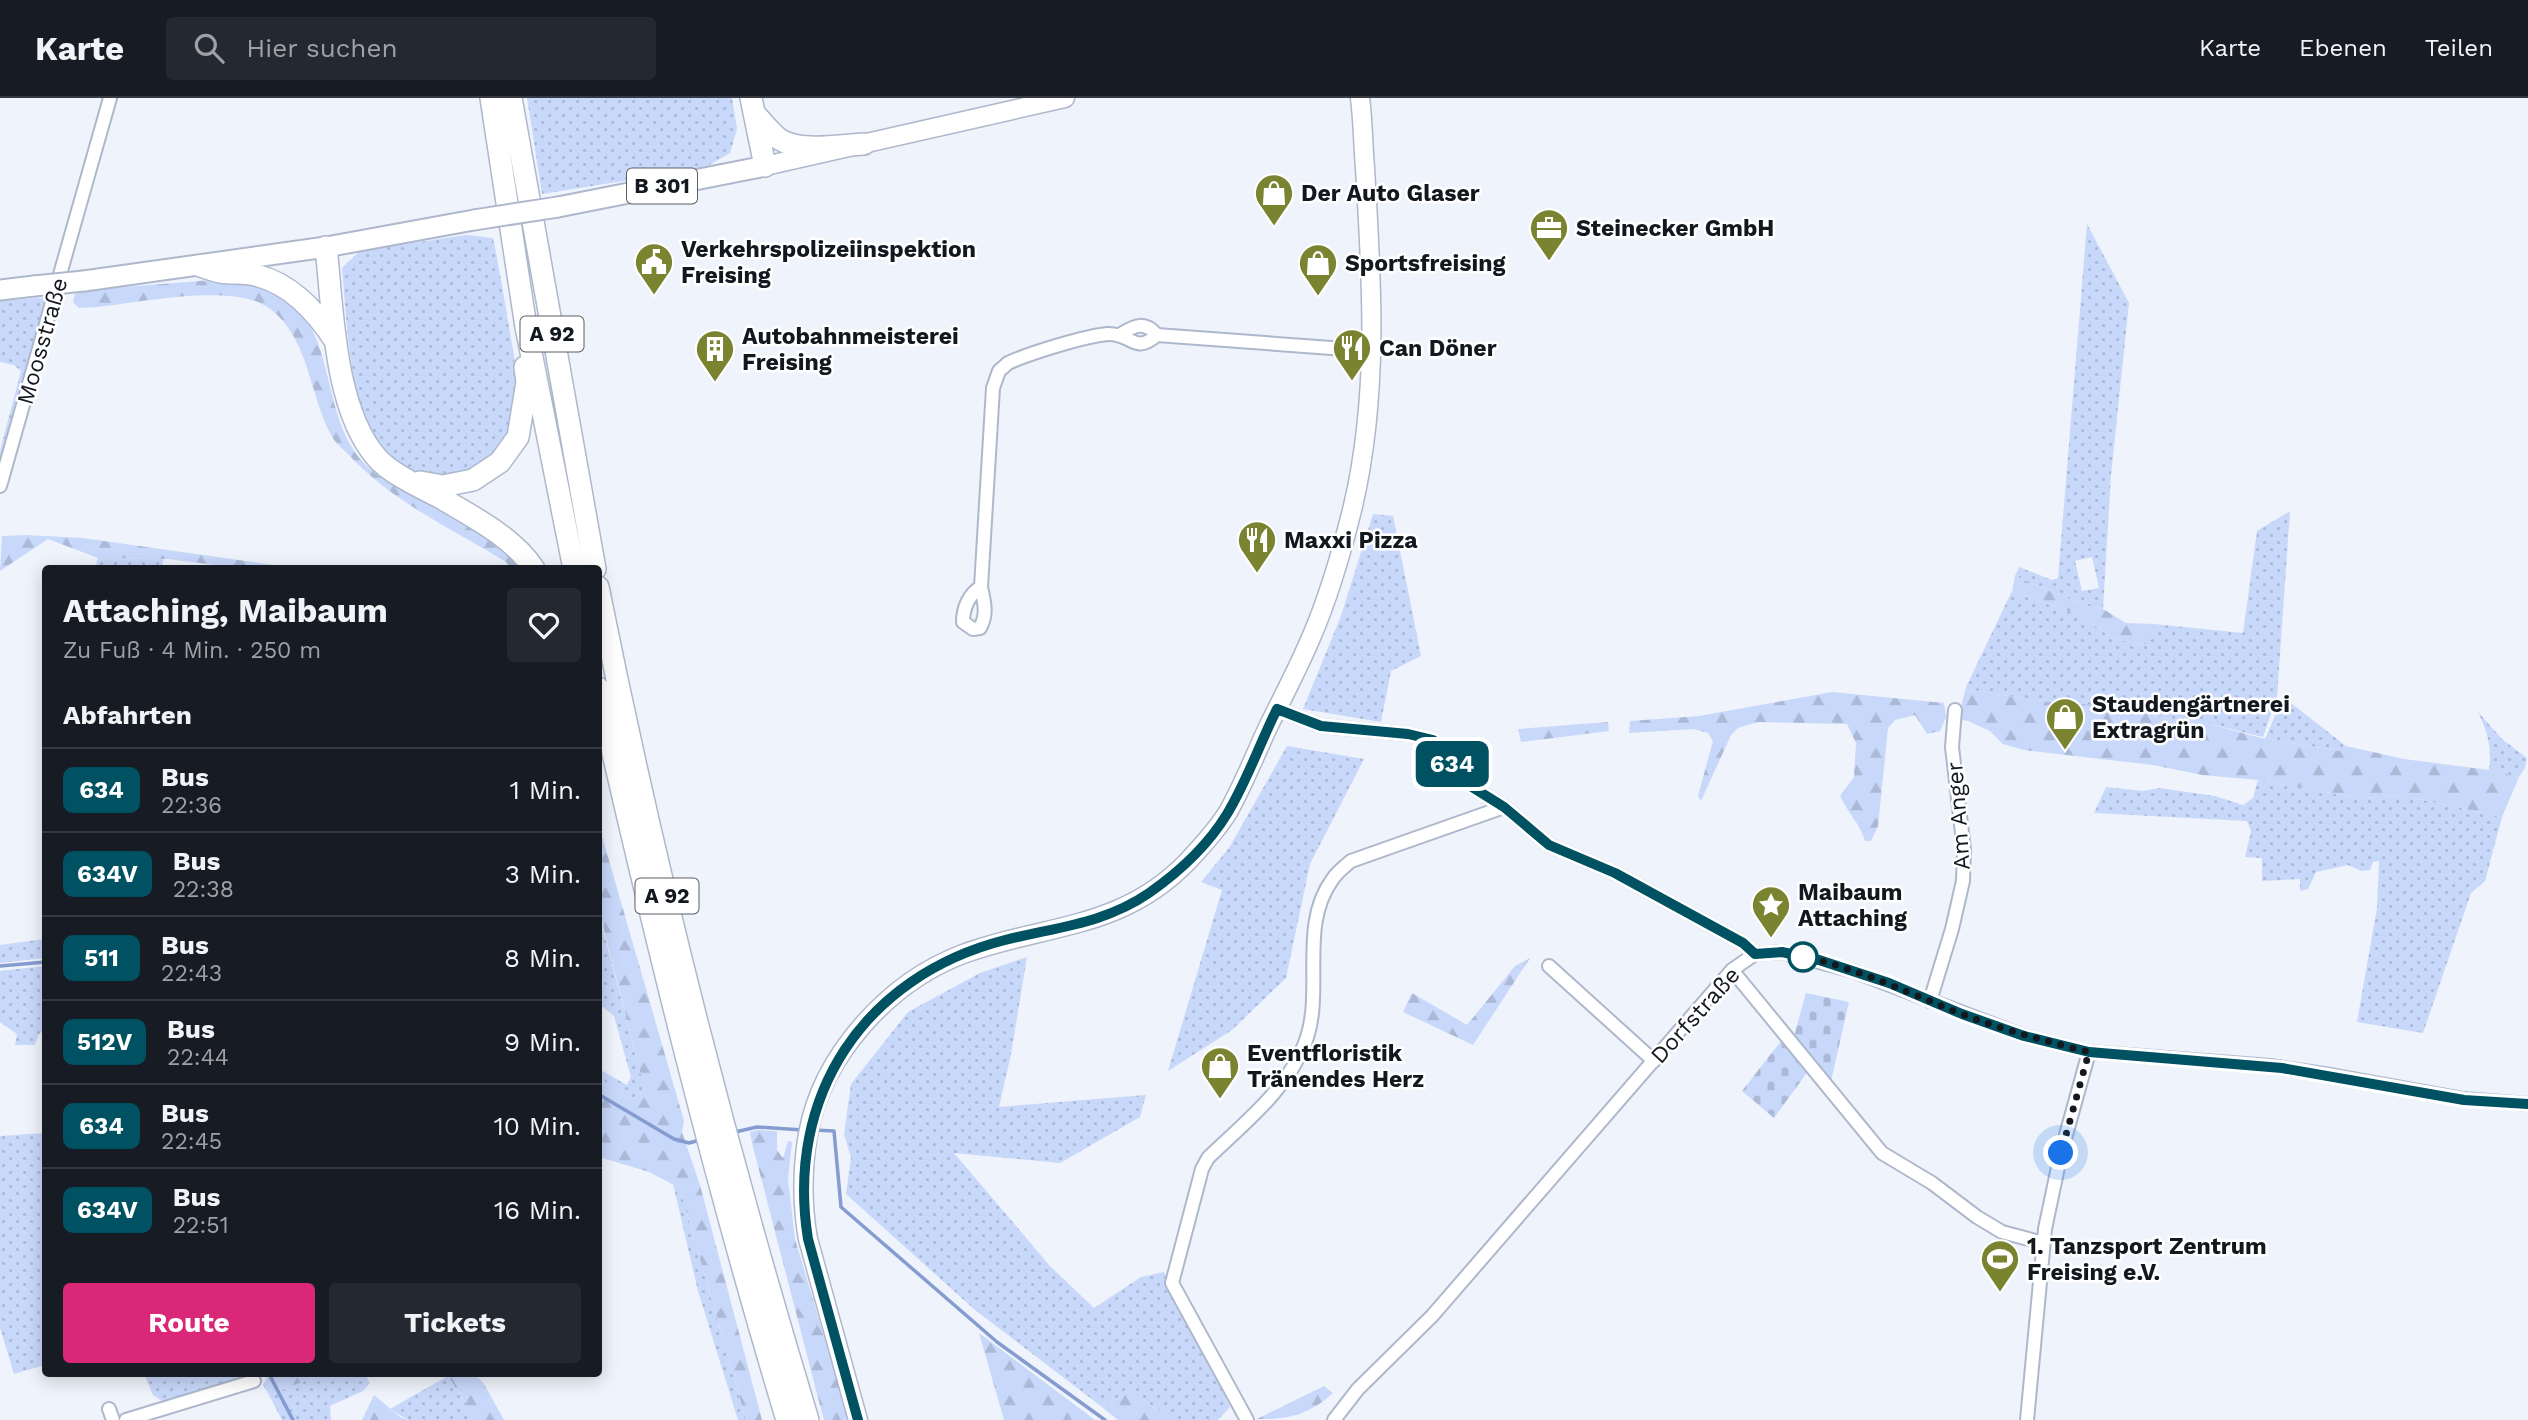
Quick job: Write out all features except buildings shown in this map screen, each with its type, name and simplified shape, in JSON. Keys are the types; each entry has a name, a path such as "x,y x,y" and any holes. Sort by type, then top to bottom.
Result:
{"highway":[{"name":"A 92","path":"491,98 526,327 573,565"},
{"name":"A 92","path":"511,98 594,565"},
{"path":"753,106 771,132 787,143 807,146 864,144"},
{"path":"753,106 765,166"},
{"path":"326,247 337,344 348,401 359,432 379,460 486,524 532,565"},
{"path":"200,266 220,272 259,276 292,292 323,322 337,344"},
{"path":"409,480 443,486 474,480 500,462 518,437 527,382 522,347 526,327"},
{"name":"A 92","path":"602,606 634,757 695,1013 717,1138 787,1420"},
{"name":"A 92","path":"602,705 647,901 717,1138 808,1420"}],"main road":[{"path":"765,166 1065,98"},
{"path":"858,1420 808,1239 803,1202 808,1134 813,1114 832,1070 856,1035 871,1016 909,984 962,954 1005,940 1087,922 1134,903 1171,877 1203,845 1226,814 1311,638 1340,556 1354,503 1364,443 1373,308 1360,99"},
{"name":"B 301","path":"0,290 200,266 326,247 765,166"}],"street":[{"name":"Moosstraße","path":"0,486 110,98"},
{"path":"1121,334 1141,324 1157,335"},
{"path":"981,587 993,388 999,371 1008,363 1104,334 1121,334 1140,345 1146,344 1157,335 1372,351"},
{"path":"1277,709 1321,726 1408,734 1430,739 1441,748 1464,782 1504,807 1549,845 1629,881 1743,943 1755,954"},
{"name":"Am Anger","path":"1930,1001 1959,905 1963,881 1963,835 1953,759 1955,710"},
{"path":"1247,1420 1172,1283 1202,1169 1208,1158 1275,1093 1299,1058 1311,1020 1313,963 1320,906 1334,877 1351,861 1504,807"},
{"name":"Dorfstraße","path":"1334,1420 1358,1389 1432,1317 1732,970 1755,954 1782,952 1819,960 1889,983 2024,1036 2089,1052 2282,1068 2464,1100 2528,1104"},
{"path":"1549,966 1654,1061"},
{"path":"1732,970 1876,1149 1933,1183 1977,1217 2002,1232 2043,1243"},
{"path":"2027,1420 2043,1243 2059,1160 2089,1052"},
{"path":"126,1420 254,1381"}],"green space":[{"path":"527,98 732,98 737,129 730,153 704,168 542,194"},
{"path":"2087,224 2129,303 2111,475 2103,609 2084,605 2015,576 2019,567 2052,580 2058,578","holes":["2092,557 2099,588 2082,591 2075,561"]},
{"path":"466,235 493,238 515,364 515,407 507,435 487,460 452,475 434,476 399,464 385,452 373,435 358,396 354,375 347,332 342,268 360,251"},
{"path":"224,279 266,288 290,301 306,319 317,341 348,441 363,462 383,479 472,527 498,546 516,565 508,565 404,501 366,472 337,444 323,416 296,341 289,328 268,307 238,297 199,295 79,308 73,302 75,294 87,290"},
{"path":"50,297 0,465 0,451 21,371 14,365 0,362 0,301"},
{"path":"2290,511 2277,697 2263,737 2198,721 2162,718 2131,707 2050,702 1968,690 1966,687 2012,591 2081,616 2114,639 2149,645 2154,624 2243,633 2257,531"},
{"path":"1373,514 1393,516 1421,656 1391,671 1381,722 1303,709 1341,616"},
{"path":"2,536 83,538 273,565 215,565 168,559 98,558 48,539 0,571"},
{"path":"98,558 163,559 162,565 96,565"},
{"path":"2015,576 2084,605 2103,609 2126,623 2154,624 2150,645 2114,639 2081,616 2012,591"},
{"path":"1966,687 1968,690 2050,702 2131,707 2162,718 2198,721 2265,739 2340,751 2346,746 2404,759 2489,770 2519,777 2502,817 2405,796 2359,798 2258,780 2202,775 2153,765 2024,750 2003,744 1990,731 1958,719"},
{"path":"1832,692 1944,703 1946,717 1940,731 1927,734 1915,715 1895,720 1888,728 1878,826 1871,841 1865,841 1840,796 1854,777 1856,743 1847,724 1758,722 1738,728 1731,735 1701,801 1698,796 1713,741 1708,733 1694,729 1629,733 1630,721 1699,716"},
{"path":"2283,697 2346,746 2341,751 2265,739"},
{"path":"2478,712 2502,739 2527,758 2519,777 2489,770 2488,740"},
{"path":"1608,722 1609,731 1521,742 1518,729"},
{"path":"1287,746 1364,759 1310,864 1286,978 1232,1030 1168,1071 1222,890 1201,882 1229,848"},
{"path":"2258,780 2359,798 2405,796 2502,817 2485,881 2471,893 2423,1033 2357,1022 2377,908 2379,861 2373,862 2370,870 2361,871 2348,865 2316,872 2308,889 2300,891 2300,879 2262,881 2262,858 2245,857 2251,831 2247,821 2094,813 2106,787 2143,791 2159,788 2215,796 2243,805 2253,798"},
{"path":"602,836 684,1121 682,1132 700,1185 762,1420 746,1420 680,1188 649,1172 602,1158 602,1079 624,1096 635,1099 642,1092 642,1079 602,922"},
{"path":"602,925 642,1078 642,1092 635,1099 624,1096 602,1079 602,1071 627,1085 631,1077 614,1016 602,1006"},
{"path":"42,939 42,958 0,963 0,945"},
{"path":"1027,957 999,1107 1146,1095 1140,1117 1060,1163 954,1153 1050,1266 1094,1308 1141,1277 1164,1272 1230,1407 1218,1420 1176,1420 1128,1392 1102,1407 975,1310 846,1194 851,1158 844,1134 851,1084 908,1012 980,973"},
{"path":"1530,958 1473,1045 1403,1012 1412,993 1467,1025 1515,966"},
{"path":"42,966 42,1032 35,1045 15,1045 17,1034 0,1022 0,971"},
{"path":"1806,993 1849,1002 1831,1081 1794,1036"},
{"path":"1784,1037 1809,1070 1774,1118 1742,1091"},
{"path":"777,1131 777,1150 783,1158 788,1141 792,1142 788,1179 795,1239 849,1420 824,1420 752,1143 750,1132"},
{"path":"42,1133 42,1366 14,1374 0,1328 0,1136"},
{"path":"673,1184 680,1188 746,1420 738,1420 698,1291"},
{"path":"979,1333 1095,1420 1004,1420"},
{"path":"145,1377 242,1377 162,1401 153,1395"},
{"path":"267,1377 315,1377 269,1395 263,1385"},
{"path":"315,1377 367,1377 370,1383 363,1391 330,1406 331,1420 282,1420 269,1395"},
{"path":"449,1377 476,1420 408,1420 390,1409"},
{"path":"449,1377 478,1377 504,1420 476,1420"},
{"path":"1324,1386 1333,1393 1307,1411 1289,1417 1257,1419"},
{"path":"1128,1392 1176,1420 1118,1420 1102,1407"},
{"path":"374,1395 400,1417 408,1420 362,1420"}],"waterway":[{"path":"0,966 42,962"},
{"path":"602,1096 674,1139 689,1143 700,1140"},
{"path":"735,1132 757,1127 803,1130"},
{"path":"814,1130 834,1131 841,1207 997,1342 1105,1420"},
{"path":"271,1377 293,1420"}],"bus line":[{"name":"634","path":"858,1420 804,1220 808,1134 813,1114 832,1070 871,1016 909,984 947,961 1005,940 1053,931 1118,911 1171,877 1203,845 1226,814 1277,709 1321,726 1408,734 1433,740 1464,782 1504,807 1549,845 1629,881 1743,943 1755,954 1782,952 1819,960 1889,983 1962,1014 2024,1036 2089,1052 2282,1068 2464,1100 2528,1104"}],"place":[{"name":"Der Auto Glaser","path":"1274,227"},
{"name":"Steinecker GmbH","path":"1549,262"},
{"name":"Verkehrspolizeiinspektion Freising","path":"654,296"},
{"name":"Sportsfreising","path":"1318,297"},
{"name":"Can Döner","path":"1352,382"},
{"name":"Autobahnmeisterei Freising","path":"715,383"},
{"name":"Maxxi Pizza","path":"1257,574"},
{"name":"Staudengärtnerei Extragrün","path":"2065,751"},
{"name":"Maibaum Attaching","path":"1771,939"},
{"name":"Eventfloristik Tränendes Herz","path":"1220,1100"},
{"name":"1. Tanzsport Zentrum Freising e.V.","path":"2000,1293"}],"route":[{"path":"1803,957 1801,956 1889,983 1962,1014 2024,1036 2089,1052 2061,1153"}]}
